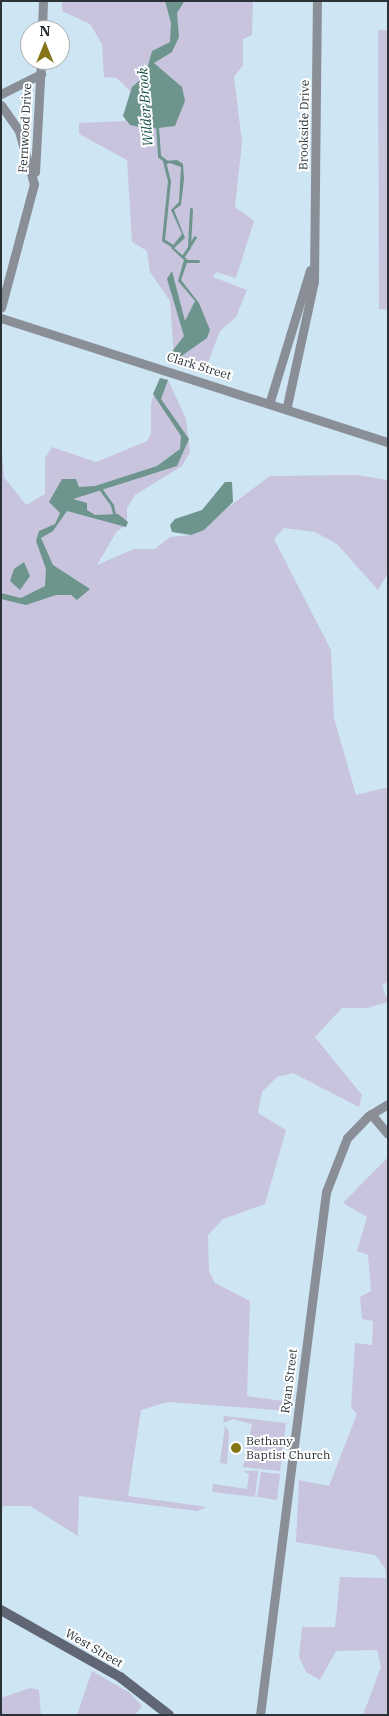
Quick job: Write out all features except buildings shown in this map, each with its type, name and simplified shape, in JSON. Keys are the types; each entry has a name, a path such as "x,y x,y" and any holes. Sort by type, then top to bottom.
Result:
{"main road":[{"name":"West Street","path":"1,1610 120,1677 169,1715"}],"street":[{"path":"42,20 43,1"},
{"name":"Brookside Drive","path":"286,406 311,303 315,250 317,1"},
{"name":"Fernwood Drive","path":"1,308 34,184 40,70"},
{"name":"Fernwood Drive","path":"1,94 40,74"},
{"path":"1,105 19,130 34,184"},
{"name":"Brookside Drive","path":"270,401 301,310 315,250"},
{"name":"Clark Street","path":"1,318 286,406 388,442"},
{"name":"Ryan Street","path":"260,1715 324,1202 342,1147 371,1114 388,1104"},
{"path":"371,1114 388,1134"}],"shaded area":[{"path":"62,1 253,1 252,35 243,39 243,65 234,77 242,142 235,207 254,221 236,278 216,272 213,277 247,290 236,317 220,331 205,370 174,357 170,301 150,272 147,251 132,242 127,160 79,134 79,123 125,121 131,92 117,78 104,77 102,44 90,24 62,11"},
{"path":"378,30 388,30 388,310 379,309"},
{"path":"160,378 168,380 186,419 190,452 182,466 135,495 127,508 127,525 117,531 97,565 134,549 155,549 170,537 191,535 270,476 356,475 388,480 388,573 378,590 337,544 315,532 284,528 274,539 331,650 334,718 356,795 388,787 388,982 382,985 388,1002 367,1008 342,1008 315,1037 362,1095 359,1107 293,1073 277,1077 262,1092 258,1113 286,1130 265,1204 223,1219 208,1235 209,1271 215,1283 250,1301 247,1396 291,1402 290,1411 168,1402 141,1410 128,1496 207,1507 197,1511 79,1496 78,1536 30,1506 3,1506 1,1520 1,439 4,477 26,505 45,494 45,458 52,447 96,462 147,441 151,434 151,403"},
{"path":"388,1157 388,1715 363,1715 381,1667 377,1650 336,1651 320,1680 306,1672 299,1657 302,1627 335,1627 340,1577 386,1578 385,1568 375,1555 296,1542 299,1480 329,1486 357,1414 351,1407 355,1343 372,1345 373,1321 362,1319 360,1297 371,1291 368,1255 357,1251 367,1217 343,1203"},
{"path":"224,1416 286,1423 280,1471 243,1467 252,1424 233,1419 223,1423"},
{"path":"225,1426 229,1432 227,1464 220,1463"},
{"path":"243,1471 258,1471 255,1497 212,1492 213,1484 247,1489 249,1474"},
{"path":"261,1472 280,1474 277,1500 257,1497"},
{"path":"92,1671 130,1693 142,1706 135,1715 77,1715"},
{"path":"30,1688 39,1690 41,1715 1,1715 1,1698"}],"water":[{"path":"165,1 184,2 177,13 179,37 172,52 154,63 182,87 185,101 175,126 150,129 130,125 123,116 132,87 145,76 152,51 170,42 171,23"},
{"path":"177,160 183,164 184,179 181,205 174,210 185,238 174,248 188,260 181,280 199,303 210,330 207,338 173,362 167,358 184,336 167,279 172,271 185,321 195,301 178,281 184,260 171,248 182,234 171,210 179,202 181,167 164,161"},
{"path":"160,378 168,380 161,399 189,439 177,466 73,499 87,503 87,510 95,515 118,514 128,522 126,527 67,511 53,531 41,538 53,565 90,589 77,600 71,595 56,595 26,605 1,599 1,593 21,598 45,586 46,569 36,541 39,531 55,524 60,513 49,502 62,479 76,479 79,487 95,486 157,466 180,449 181,436 153,394"},
{"path":"225,482 232,482 233,502 204,530 191,535 172,532 170,525 175,519 202,510"},
{"path":"24,562 30,576 20,590 10,581 14,569"}],"waterway":[{"name":"Wilder Brook","path":"157,126 159,156 167,162"},
{"path":"164,161 169,181 163,240 173,246"},
{"path":"183,256 189,247 191,209"},
{"path":"190,245 195,237"},
{"path":"185,261 198,261"},
{"path":"99,487 112,505 115,518"}],"place":[{"name":"Bethany Baptist Church","path":"236,1448"}]}
